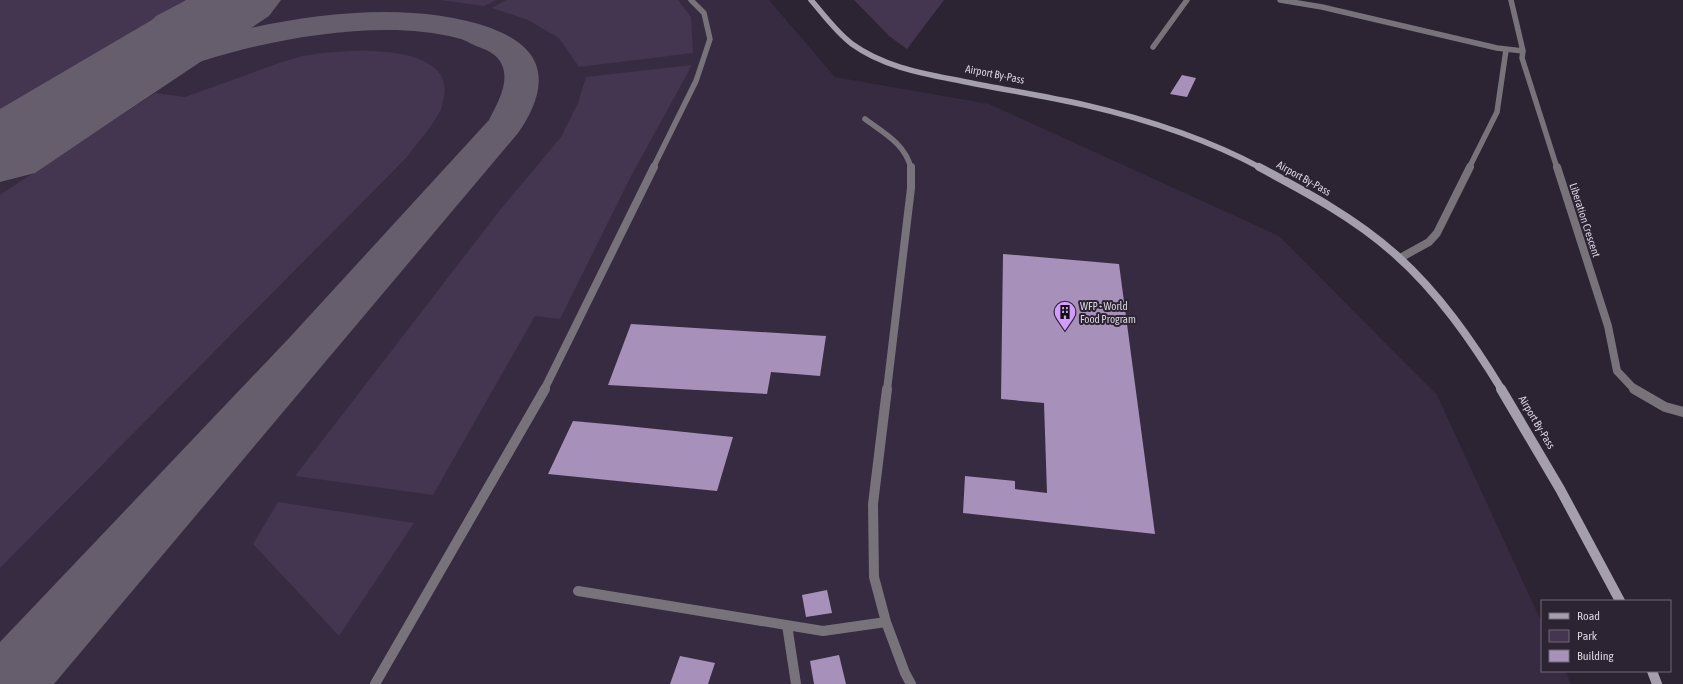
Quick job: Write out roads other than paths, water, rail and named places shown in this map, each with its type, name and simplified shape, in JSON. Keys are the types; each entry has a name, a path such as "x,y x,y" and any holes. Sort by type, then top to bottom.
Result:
{"main road":[{"name":"Airport By-Pass","path":"811,0 845,39 876,59 934,76 1121,113 1167,128 1224,151 1297,188 1350,220 1400,258 1447,311 1494,377 1557,480 1619,600"},
{"path":"1652,672 1657,684"}],"street":[{"path":"375,684 539,401 696,81 710,39 704,13 691,0"},
{"path":"1153,47 1187,0"},
{"path":"1280,0 1322,7 1506,50 1523,51"},
{"path":"1322,7 1324,0"},
{"name":"Liberation Crescent","path":"1511,0 1523,51 1522,58 1608,326 1617,371 1636,392 1665,407 1683,412"},
{"path":"1400,258 1429,242 1437,234 1497,112 1506,50"},
{"path":"865,119 893,139 906,153 911,166 910,196 873,504 874,577 886,622 905,673 911,684"},
{"path":"578,591 823,630 886,622"},
{"path":"787,625 796,684"}],"place":[{"name":"WFP - World Food Program","path":"1065,332"}]}
